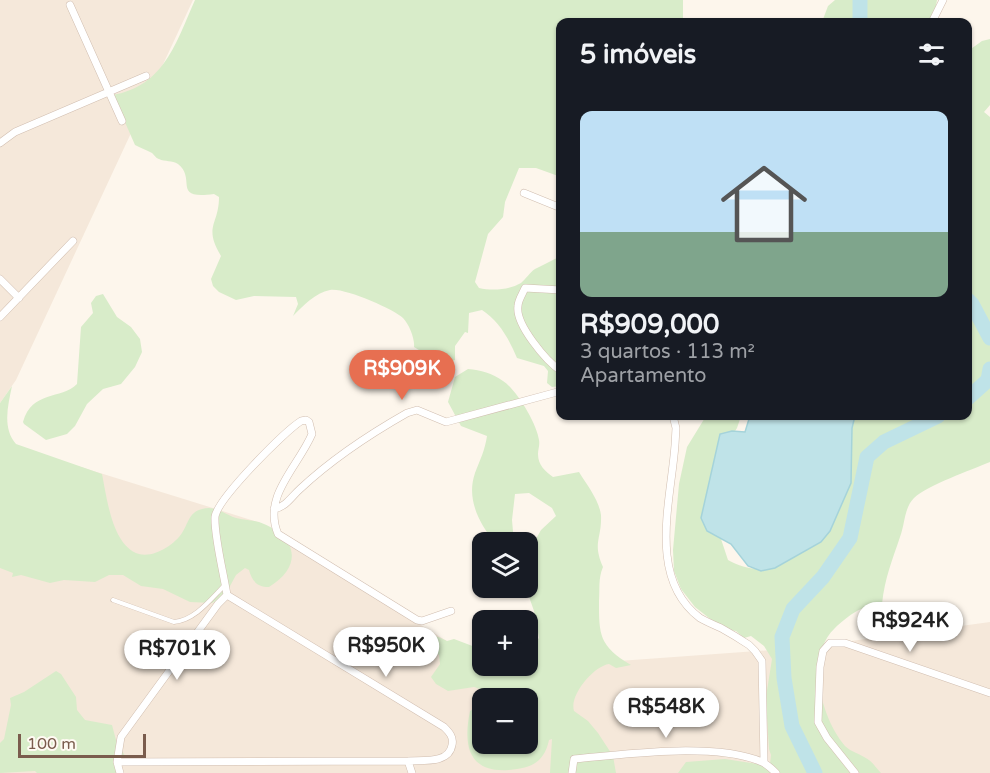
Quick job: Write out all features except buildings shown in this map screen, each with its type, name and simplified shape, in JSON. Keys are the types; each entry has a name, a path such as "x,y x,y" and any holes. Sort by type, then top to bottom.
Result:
{"street":[{"path":"934,18 943,0"},
{"path":"70,5 122,121"},
{"path":"0,143 15,132 146,76"},
{"path":"524,193 556,206"},
{"path":"0,317 73,241"},
{"path":"0,279 20,298"},
{"path":"556,290 525,288 517,306 520,322 533,342 556,366"},
{"path":"274,508 285,505 300,489 329,466 407,413 417,410 446,422 556,393"},
{"path":"117,762 408,761 440,759 445,757 452,747 452,737 449,732 227,595 215,517 217,508 259,458 295,425 306,420 311,426 312,434 288,473 274,508 273,519 283,539 417,620 422,621 451,612"},
{"path":"674,420 676,428 667,565 672,583 683,600 700,618 749,645 762,661 764,762"},
{"path":"120,773 117,762 118,747 125,730 227,595"},
{"path":"855,773 827,738 818,722 820,667 823,651 830,643 845,643 990,693"},
{"path":"572,773 574,759 646,751 727,754 764,762 776,773"},
{"path":"408,761 412,773"}],"lane":[{"path":"113,600 174,622 182,621 190,618 225,585"}],"shaded area":[{"path":"0,0 193,0 16,380 0,403"},
{"path":"0,442 258,522 472,657 472,676 538,676 538,667 800,648 990,622 990,773 0,773"}],"green space":[{"path":"195,0 683,0 683,18 556,18 556,175 536,168 519,168 505,202 503,217 488,234 475,282 479,288 511,287 521,283 535,269 556,258 556,387 552,387 547,383 548,371 544,366 517,358 503,331 494,319 482,310 469,313 468,333 465,332 455,346 455,360 442,364 414,347 411,332 403,318 390,309 356,295 330,290 310,300 293,316 298,304 296,297 254,296 236,300 219,292 213,286 211,279 221,256 212,232 219,197 214,194 193,194 187,187 186,176 178,164 158,159 152,153 135,145 113,95 145,82 156,72 166,60"},
{"path":"835,0 937,0 934,18 824,18 828,6"},
{"path":"990,39 990,105 984,112 990,117 990,462 939,483 914,498 906,511 902,532 887,577 882,604 861,609 844,620 826,640 821,654 819,670 823,704 836,734 845,746 869,760 881,773 678,773 686,762 725,759 764,765 770,764 771,755 765,703 772,659 764,646 751,636 744,638 736,631 723,629 695,607 681,589 674,571 673,550 679,484 687,447 704,420 740,420 716,461 712,525 721,539 728,560 743,567 759,569 774,566 788,557 829,420 972,420 972,48 982,41"},
{"path":"103,294 117,317 131,327 140,339 142,352 135,367 121,384 103,389 87,404 75,426 67,434 46,440 23,422 27,412 40,400 70,389 77,384 81,327 93,313 91,303 96,296"},
{"path":"468,369 482,371 499,378 508,385 526,408 534,425 539,442 538,458 542,467 553,477 579,472 598,504 601,523 598,552 603,567 600,576 601,631 603,639 612,652 631,665 616,668 609,664 596,670 584,682 573,704 574,711 588,721 613,756 616,773 550,773 552,739 549,740 540,759 530,766 509,770 485,767 477,762 472,754 538,754 538,688 474,687 448,691 436,684 431,677 440,664 439,655 423,646 427,638 433,636 447,641 454,639 472,646 472,676 538,676 538,610 534,610 529,598 538,598 538,535 556,516 552,508 529,493 515,494 513,532 487,532 479,519 472,492 475,473 487,436 461,426 448,402 455,377"},
{"path":"12,386 8,424 16,444 102,474 112,520 123,542 130,549 145,555 163,550 178,538 194,513 211,508 236,518 259,522 281,535 288,542 291,551 288,569 269,587 256,583 249,570 245,568 236,575 224,597 212,603 190,602 163,589 141,586 123,575 109,575 95,582 64,580 50,583 21,575 12,577 13,573 0,568 0,403"},
{"path":"56,671 61,674 76,697 77,710 85,720 112,725 116,740 125,756 118,764 122,773 37,773 35,771 0,773 0,743 4,739 11,705 10,698 24,692"},
{"path":"472,710 472,754 467,735"}],"water":[{"path":"749,420 854,420 851,483 830,531 821,542 775,568 761,571 748,566 731,544 707,531 701,518 720,434 732,431 745,432"}],"waterway":[{"path":"860,0 860,18"},
{"path":"972,304 990,338"},
{"path":"972,394 988,380 990,369"},
{"path":"815,773 792,726 784,678 782,637 793,609 823,577 850,538 867,457 884,442 930,420"}]}
